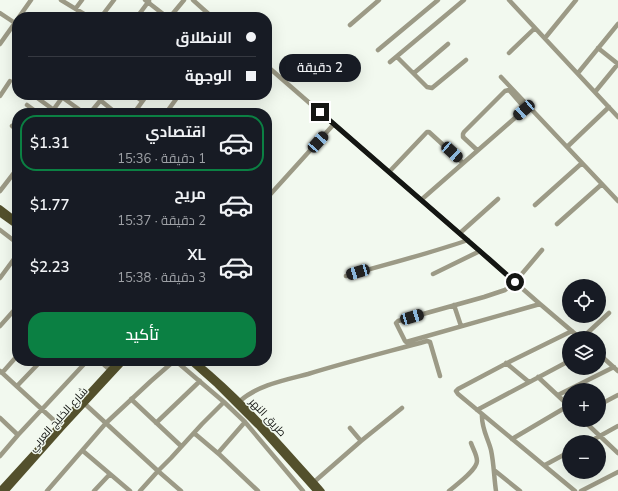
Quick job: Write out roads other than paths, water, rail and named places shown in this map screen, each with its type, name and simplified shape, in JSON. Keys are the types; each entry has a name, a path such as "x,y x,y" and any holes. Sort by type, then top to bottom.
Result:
{"main road":[{"path":"0,208 12,216"},
{"path":"0,214 12,222"},
{"name":"شارع الخليج العربي","path":"6,491 58,425 114,366"},
{"name":"شارع الخليج العربي","path":"0,490 22,470 119,366"},
{"name":"طريق النهر","path":"196,366 217,385 312,483 322,491"},
{"name":"طريق النهر","path":"202,366 240,401 269,432 312,483 316,491"}],"street":[{"path":"23,12 31,0"},
{"path":"61,0 82,12"},
{"path":"76,8 82,0"},
{"path":"105,12 114,0"},
{"path":"173,12 184,0"},
{"path":"193,0 203,12"},
{"path":"350,25 380,0"},
{"path":"378,50 438,0"},
{"path":"390,62 464,0"},
{"path":"509,0 609,108 617,113"},
{"path":"545,38 576,0"},
{"path":"140,12 148,1 162,12"},
{"path":"0,13 12,20"},
{"path":"578,74 618,24"},
{"path":"0,44 12,28"},
{"path":"509,53 535,28"},
{"path":"414,72 448,44"},
{"path":"595,92 618,64 598,48"},
{"path":"397,57 414,72 427,87 432,88 466,60"},
{"path":"272,70 572,331"},
{"path":"501,77 618,201"},
{"path":"0,96 10,81"},
{"path":"421,200 524,110 523,106 509,90 505,91 464,132 463,136 477,150"},
{"path":"39,100 49,108"},
{"path":"67,100 78,108"},
{"path":"94,108 100,100 110,108"},
{"path":"137,108 142,101"},
{"path":"27,105 31,108"},
{"path":"567,147 609,108"},
{"path":"272,192 334,124"},
{"path":"389,172 427,132 429,132 463,162"},
{"path":"535,205 582,163"},
{"path":"0,191 12,175"},
{"path":"557,224 602,184"},
{"path":"460,233 498,199"},
{"path":"0,230 12,239"},
{"path":"346,276 433,252 468,240"},
{"path":"540,304 406,342 396,323 398,321 505,290 515,282 542,250"},
{"path":"433,274 480,251"},
{"path":"0,278 12,262"},
{"path":"454,305 461,326"},
{"path":"0,325 12,312"},
{"path":"589,331 609,314"},
{"path":"562,336 506,363 456,391 575,491"},
{"path":"240,401 247,394 274,384 427,341 430,342 440,376"},
{"path":"558,395 616,369 606,360"},
{"path":"12,361 1,372 58,425"},
{"path":"506,363 529,382"},
{"path":"477,410 562,365"},
{"path":"16,386 36,366"},
{"path":"0,456 82,366"},
{"path":"106,366 110,370"},
{"path":"47,491 106,423 169,366"},
{"path":"182,366 245,422 301,490 312,483 402,408"},
{"path":"538,377 562,399"},
{"path":"156,423 200,381"},
{"path":"606,402 618,395"},
{"path":"131,400 181,446"},
{"path":"140,491 194,432 224,402"},
{"path":"85,404 181,491"},
{"path":"512,439 562,410"},
{"path":"482,414 483,428 491,450 496,491"},
{"path":"0,418 18,435"},
{"path":"218,453 245,422"},
{"path":"602,435 618,426"},
{"path":"591,427 599,435"},
{"path":"350,428 361,441"},
{"path":"194,432 258,491"},
{"path":"606,441 618,452"},
{"path":"449,491 475,468 478,463 471,443"},
{"path":"83,450 130,491"},
{"path":"545,465 562,456"},
{"path":"494,470 520,491"},
{"path":"581,491 618,472"},
{"path":"94,491 110,474"}]}
